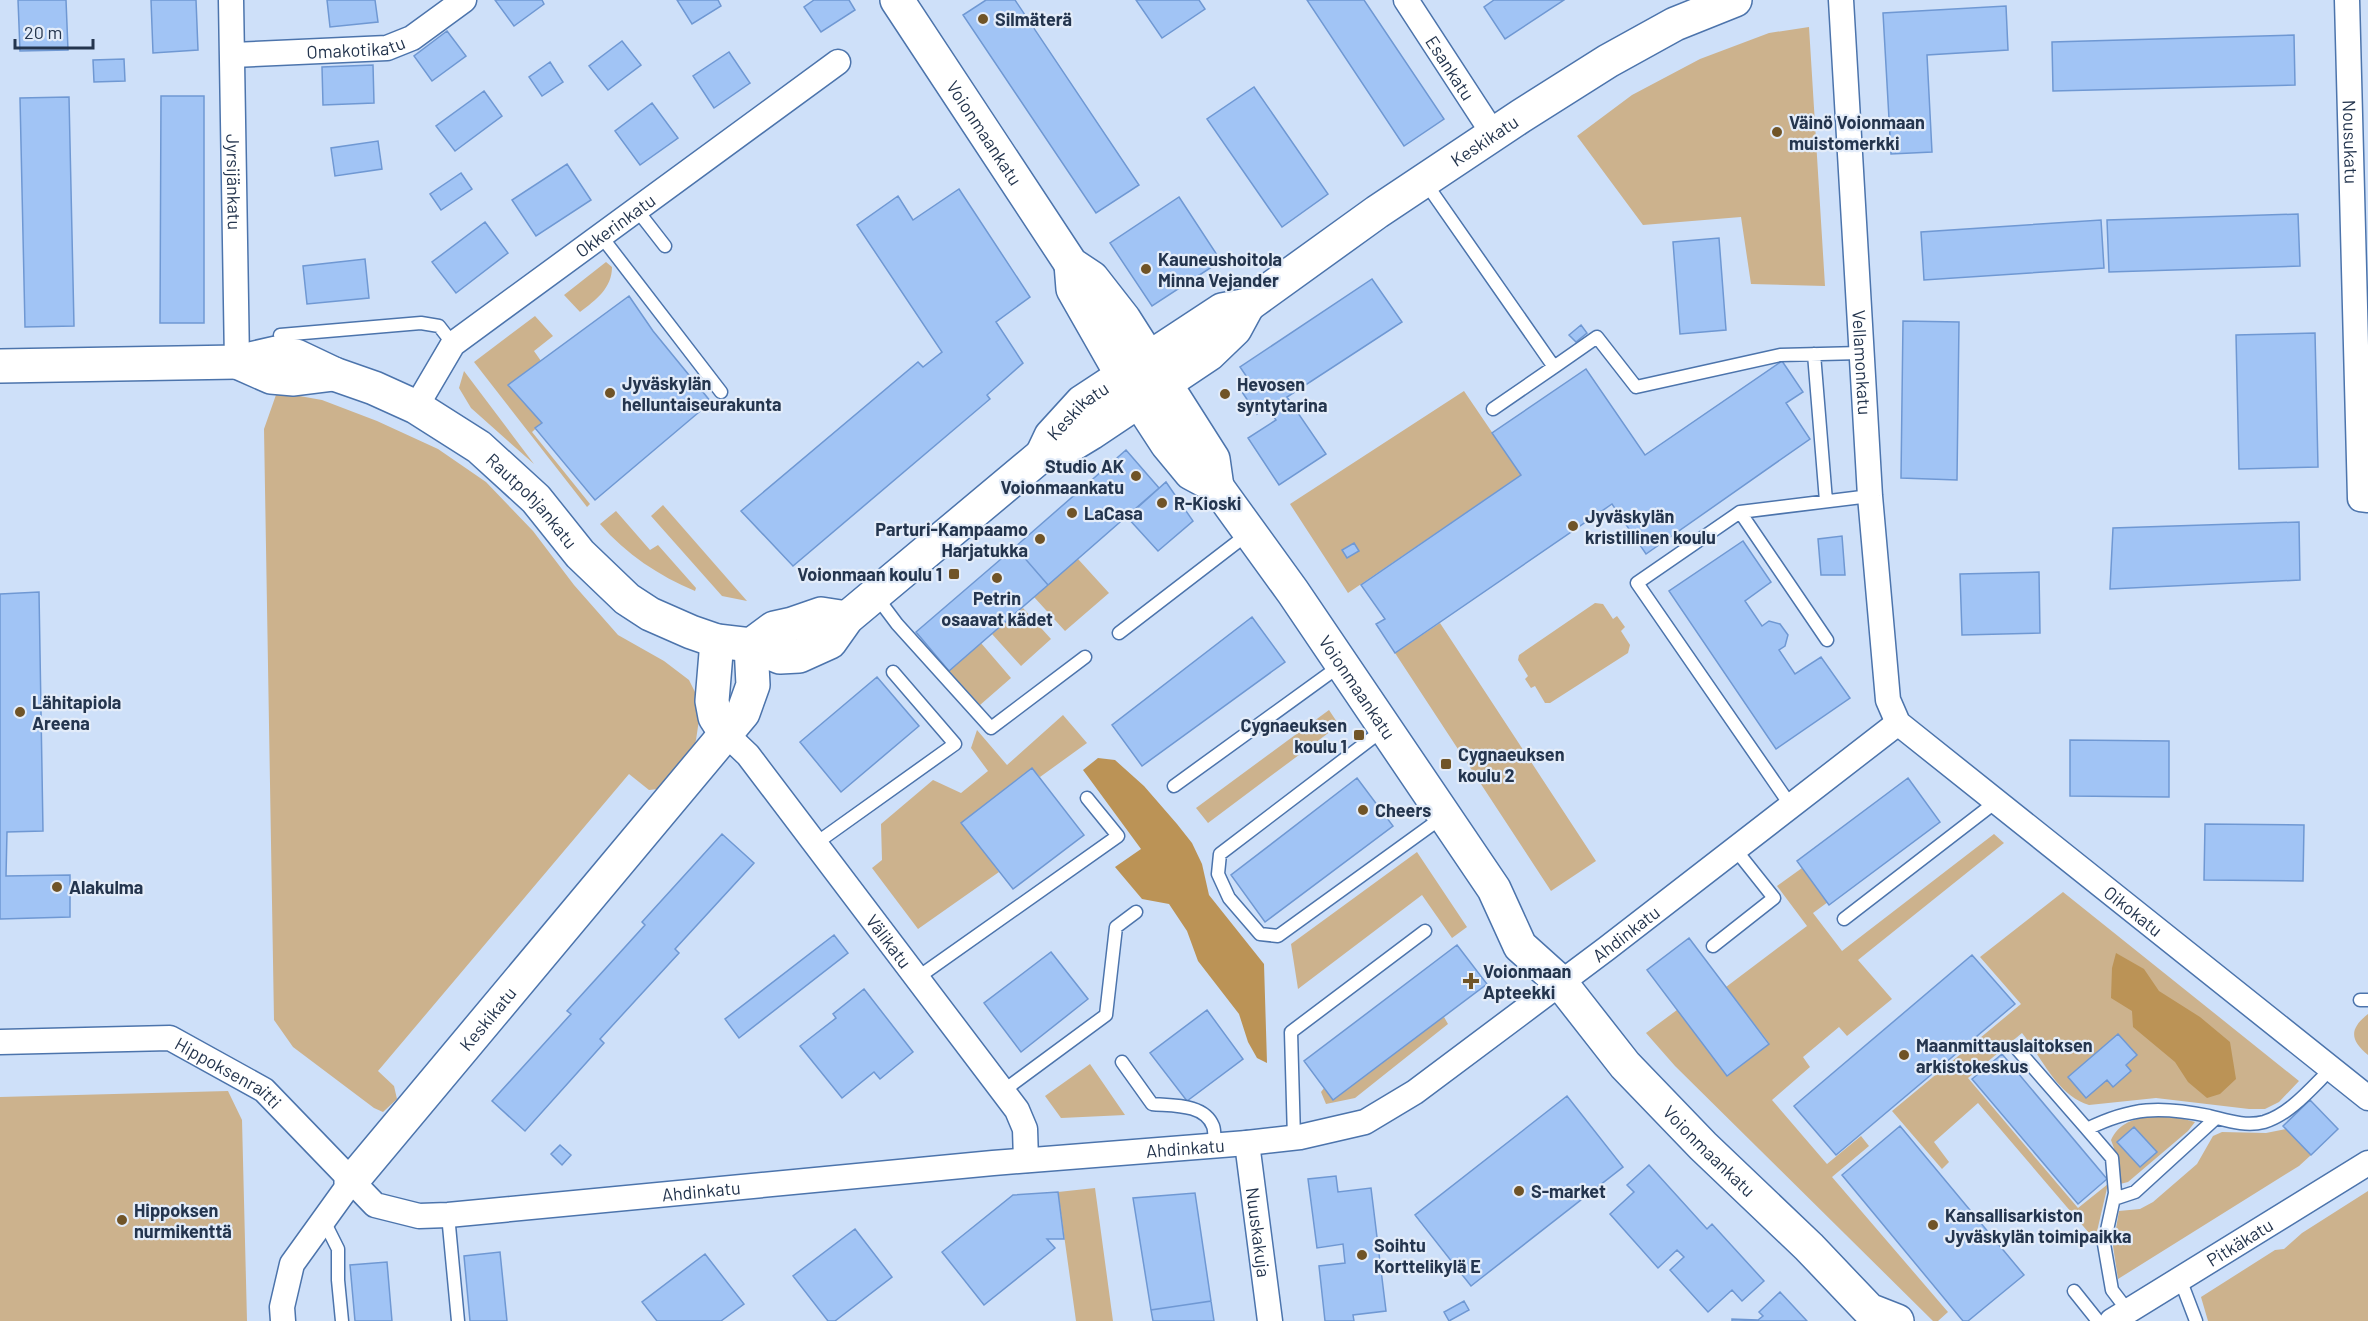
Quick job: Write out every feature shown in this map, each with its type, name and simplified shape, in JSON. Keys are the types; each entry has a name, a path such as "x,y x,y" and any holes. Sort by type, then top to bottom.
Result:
{"street":[{"name":"Jyrsijänkatu","path":"231,0 237,362"},
{"name":"Omakotikatu","path":"233,55 387,48 412,38 464,0"},
{"name":"Esankatu","path":"1406,0 1494,135"},
{"name":"Keskikatu","path":"717,641 752,645 780,657 799,656 830,642 847,618 1042,455 1051,436 1083,402 1136,378 1222,310 1248,305 1424,181 1608,61 1675,24 1735,0"},
{"name":"Vellamonkatu","path":"1841,0 1870,496 1888,700 1898,723"},
{"name":"Nousukatu","path":"2347,0 2364,500"},
{"name":"Voionmaankatu","path":"903,2 1071,264 1092,278 1124,319 1136,378 1167,444 1191,473 1217,487 1250,532 1494,889 1539,932 1560,982 1625,1065 1703,1146 1880,1317"},
{"name":"Okkerinkatu","path":"416,407 453,344 838,62"},
{"name":"Keskikatu","path":"1166,384 1209,354 1235,329 1248,305"},
{"name":"Rautpohjankatu","path":"0,366 237,362 271,377 294,379 334,374 374,388 416,407 479,447 536,499 580,555 627,599 650,614 717,641"},
{"name":"Voionmaankatu","path":"1136,378 1166,384 1213,459 1217,487"},
{"path":"717,641 712,701 715,717 726,734"},
{"name":"Keskikatu","path":"283,1321 282,1307 292,1264 351,1182 743,713 753,685 752,645"},
{"name":"Oikokatu","path":"1898,723 2368,1098"},
{"name":"Ahdinkatu","path":"351,1182 375,1205 418,1216 448,1215 1026,1160 1247,1143 1294,1138 1365,1122 1389,1110 1560,982 1898,723"},
{"name":"Välikatu","path":"726,734 748,755 1017,1110 1024,1129 1026,1160"},
{"name":"Hippoksenraitti","path":"0,1042 170,1038 264,1090 351,1182"},
{"name":"Nuuskakuja","path":"1247,1143 1270,1321"},
{"name":"Pitkäkatu","path":"2120,1316 2368,1163"}],"lane":[{"path":"1424,181 1554,367"},
{"path":"637,210 665,246"},
{"path":"601,236 721,392"},
{"path":"280,335 421,323 439,326 453,344"},
{"path":"1493,409 1597,337 1636,387 1780,355 1861,353"},
{"path":"1814,354 1826,501"},
{"path":"1791,806 1637,583 1740,512 1870,496"},
{"path":"1740,512 1827,640"},
{"path":"1119,633 1250,532"},
{"path":"875,596 897,624 991,728 1085,657"},
{"path":"1174,786 1342,664"},
{"path":"815,844 955,744 893,672"},
{"path":"1385,728 1220,854 1218,874 1229,898 1260,934 1278,936 1444,816"},
{"path":"917,978 1118,836 1088,798"},
{"path":"1844,919 1996,801"},
{"path":"1713,946 1774,898 1735,849"},
{"path":"1003,1091 1106,1015 1116,927 1136,912"},
{"path":"1294,1138 1291,1032 1425,931"},
{"path":"2018,1050 2112,1158 2114,1199 2104,1244 2112,1290 2120,1316"},
{"path":"1122,1062 1152,1104 1192,1108 1203,1113 1213,1125 1215,1145"},
{"path":"2088,1129 2114,1116 2144,1109 2179,1111 2238,1124 2263,1122 2284,1113 2332,1068"},
{"path":"2114,1199 2135,1192 2216,1118"},
{"path":"448,1215 458,1321"},
{"path":"324,1221 338,1249 342,1321"},
{"path":"2180,1279 2196,1321"},
{"path":"2074,1291 2098,1321"}],"shaded area":[{"path":"1809,27 1825,286 1751,284 1741,217 1643,225 1577,136 1632,95 1700,59 1769,33"},
{"path":"606,262 612,267 606,287 580,312 564,295"},
{"path":"535,316 553,336 534,351 541,361 508,385 542,423 532,432 590,504 587,507 474,362"},
{"path":"464,371 534,464 471,408 459,388"},
{"path":"1464,391 1521,475 1348,593 1290,504"},
{"path":"277,392 322,400 377,421 438,449 486,482 533,531 574,585 618,635 664,661 689,680 696,694 700,713 696,740 688,762 666,788 649,790 629,774 378,1071 394,1086 397,1099 383,1112 374,1108 293,1047 274,1020 264,429"},
{"path":"663,505 747,601 722,596 651,516"},
{"path":"616,511 650,550 658,545 696,588 695,591 644,563 610,535 600,524"},
{"path":"1078,559 1109,593 1065,631 1034,597"},
{"path":"1595,603 1603,604 1613,619 1617,616 1625,627 1621,631 1630,645 1628,653 1550,703 1545,703 1535,686 1531,688 1525,679 1528,676 1518,660 1519,655"},
{"path":"1023,608 1051,639 1021,666 992,634"},
{"path":"1440,623 1596,861 1551,891 1395,653"},
{"path":"981,643 1011,678 980,705 949,671"},
{"path":"1329,710 1339,725 1208,823 1196,808"},
{"path":"1063,715 1087,743 1040,777 1032,769 962,823 999,872 918,929 872,868 882,860 881,824 933,780 961,793 988,771 971,748 977,730 1007,765"},
{"path":"1098,758 1115,760 1144,786 1177,824 1192,843 1202,864 1209,895 1264,964 1267,1063 1257,1058 1248,1042 1239,1014 1198,961 1187,931 1169,904 1142,899 1115,867 1141,849 1083,770"},
{"path":"1994,834 2004,843 1858,960 1892,999 1847,1036 1839,1027 1803,1057 1810,1067 1772,1100 1827,1164 1861,1136 1869,1146 1832,1177 1948,1312 1938,1321 1933,1321 1675,1066 1646,1033 1677,1010 1727,1076 1769,1043 1726,987 1807,926 1777,886 1802,868 1828,902 1813,913 1842,951"},
{"path":"1417,852 1467,927 1452,938 1422,895 1298,989 1291,944"},
{"path":"2063,892 2299,1081 2279,1102 2265,1109 2156,1098 2089,1105 2067,1093 2022,1033 1968,1078 2078,1208 2108,1184 2095,1240 1978,1103 1934,1142 1949,1162 1942,1169 1892,1111 2021,1004 1980,957"},
{"path":"2116,953 2144,969 2159,991 2200,1017 2230,1042 2236,1079 2220,1094 2207,1098 2188,1082 2175,1062 2133,1027 2132,1011 2111,998 2112,968"},
{"path":"2368,1014 2368,1055 2358,1044 2354,1034 2357,1025"},
{"path":"1444,1017 1448,1024 1355,1098 1326,1104 1321,1092 1324,1088"},
{"path":"1090,1064 1125,1115 1061,1118 1045,1096"},
{"name":"Hippoksen nurmikenttä","path":"228,1091 242,1120 247,1321 0,1321 0,1097"},
{"path":"2151,1116 2180,1118 2195,1122 2188,1131 2128,1182 2120,1184 2120,1165 2111,1140 2114,1134 2127,1123"},
{"path":"2286,1129 2311,1155 2299,1166 2118,1279 2113,1246 2119,1211 2140,1209 2153,1202 2197,1164 2213,1136 2222,1132 2266,1133"},
{"path":"1095,1188 1113,1321 1076,1321 1058,1192"},
{"path":"2368,1191 2368,1321 2208,1321 2201,1297 2275,1250 2284,1249 2302,1233"}],"building":[{"path":"18,0 66,0 68,50 20,51"},
{"path":"151,0 196,0 198,50 153,53"},
{"path":"327,0 375,0 378,22 330,27"},
{"path":"495,0 542,0 544,4 514,26"},
{"path":"677,0 718,0 721,6 692,24"},
{"path":"814,0 849,0 855,10 821,32 804,7"},
{"path":"986,0 1015,0 1139,185 1096,213 963,15"},
{"path":"1136,0 1199,0 1205,9 1162,38"},
{"path":"1307,0 1364,0 1444,119 1404,146"},
{"path":"1494,0 1564,0 1505,39 1484,7"},
{"path":"2006,6 2008,50 1927,55 1932,152 1891,154 1883,13"},
{"path":"447,31 466,56 432,81 414,56"},
{"path":"2294,35 2295,85 2053,91 2052,42"},
{"path":"622,41 641,65 608,90 589,66"},
{"path":"729,52 750,83 714,108 693,76"},
{"path":"124,59 125,81 94,82 93,60"},
{"path":"550,62 563,82 542,96 529,77"},
{"path":"373,65 374,103 323,105 322,67"},
{"path":"1254,87 1328,194 1282,227 1207,119"},
{"path":"484,91 502,116 455,151 436,126"},
{"path":"161,96 204,96 204,323 160,323"},
{"path":"69,97 74,326 25,327 20,98"},
{"path":"652,103 678,138 640,165 615,131"},
{"path":"378,141 382,169 335,176 331,148"},
{"path":"567,164 591,200 536,236 512,200"},
{"path":"461,173 472,189 441,210 430,194"},
{"path":"959,189 1030,297 996,322 1023,363 987,395 990,399 793,566 741,511 918,362 923,367 942,352 857,225 898,196 913,220"},
{"path":"1179,197 1221,261 1152,306 1110,243"},
{"path":"2298,214 2300,266 2109,272 2107,220"},
{"path":"2101,220 2104,268 1924,280 1921,232"},
{"path":"485,222 508,253 456,293 432,262"},
{"path":"1719,238 1726,330 1680,334 1673,242"},
{"path":"365,259 369,298 307,304 303,266"},
{"path":"1372,279 1402,322 1287,397 1326,454 1279,485 1248,438 1276,420 1266,406 1257,414 1242,392 1253,386 1240,367"},
{"name":"Jyväskylän helluntaiseurakunta","path":"629,296 653,331 711,402 595,500 535,428 542,423 508,385"},
{"path":"1903,321 1959,322 1957,480 1901,478"},
{"path":"1581,325 1587,333 1576,342 1569,335"},
{"path":"2315,333 2318,467 2239,469 2236,335"},
{"path":"1782,361 1803,392 1786,403 1810,439 1646,554 1612,504 1395,653 1376,624 1385,619 1361,585 1521,475 1492,433 1586,369 1645,455"},
{"path":"1126,450 1159,488 1048,585 1015,547"},
{"name":"R-Kioski","path":"1166,482 1193,521 1158,551 1127,517"},
{"path":"2299,522 2300,580 2110,589 2113,528"},
{"path":"1842,536 1845,575 1821,575 1818,539"},
{"path":"1743,541 1771,582 1745,601 1762,626 1769,621 1780,624 1788,635 1785,646 1779,650 1795,674 1821,657 1850,698 1776,749 1669,591"},
{"path":"1354,543 1359,551 1347,558 1342,550"},
{"path":"1015,547 1048,585 949,671 916,632"},
{"path":"2039,572 2040,633 1962,635 1960,574"},
{"name":"Lähitapiola Areena","path":"39,592 43,831 7,832 6,876 70,875 70,917 0,919 0,594"},
{"path":"1252,617 1285,662 1142,766 1112,725"},
{"path":"877,677 919,726 841,792 800,742"},
{"path":"2070,740 2169,741 2169,797 2070,796"},
{"path":"1032,768 1084,835 1013,889 961,823"},
{"path":"1357,778 1393,826 1265,922 1231,875"},
{"path":"1908,778 1940,822 1829,905 1797,861"},
{"path":"2205,824 2304,825 2303,881 2204,880"},
{"path":"722,834 754,863 675,949 679,953 600,1039 604,1043 525,1131 492,1101 571,1014 567,1011 645,925 642,922"},
{"path":"834,935 848,953 739,1038 725,1019"},
{"path":"1689,938 1769,1044 1727,1076 1647,970"},
{"path":"1457,945 1487,984 1333,1100 1304,1061"},
{"path":"1051,952 1088,999 1021,1052 984,1003"},
{"name":"Maanmittauslaitoksen arkistokeskus","path":"1972,955 2015,1004 1836,1155 1794,1106"},
{"path":"864,989 913,1052 880,1079 874,1072 842,1098 800,1046 836,1018 833,1014"},
{"path":"1207,1010 1243,1059 1187,1101 1150,1053"},
{"path":"2118,1034 2137,1055 2126,1065 2131,1071 2113,1087 2107,1080 2086,1098 2068,1077"},
{"path":"2002,1054 2107,1179 2078,1204 1972,1079"},
{"name":"S-market","path":"1567,1096 1623,1167 1471,1286 1415,1215"},
{"path":"2310,1100 2338,1129 2311,1155 2283,1126"},
{"name":"Kansallisarkiston Jyväskylän toimipaikka","path":"1900,1126 2024,1275 1968,1321 1963,1321 1842,1175"},
{"path":"2134,1127 2157,1152 2140,1167 2117,1142"},
{"path":"560,1145 571,1155 562,1165 551,1154"},
{"path":"1649,1165 1707,1229 1712,1224 1764,1281 1742,1301 1732,1290 1708,1312 1670,1270 1684,1257 1677,1250 1658,1268 1610,1214 1634,1192 1627,1185"},
{"name":"Soihtu Korttelikylä E","path":"1336,1176 1338,1192 1371,1188 1386,1311 1353,1315 1354,1321 1325,1321 1319,1266 1345,1263 1343,1244 1317,1248 1308,1179"},
{"path":"1058,1192 1064,1239 1047,1239 1055,1248 984,1305 942,1252 1013,1195"},
{"path":"1195,1193 1211,1301 1151,1310 1133,1198"},
{"path":"855,1229 892,1277 835,1321 828,1321 793,1276"},
{"path":"500,1252 507,1321 470,1321 464,1256"},
{"path":"705,1254 744,1304 721,1321 657,1321 642,1302"},
{"path":"387,1262 392,1321 355,1321 350,1265"},
{"path":"1780,1292 1807,1321 1732,1321 1732,1319 1758,1320 1763,1316 1759,1312"},
{"path":"1211,1301 1214,1321 1153,1321 1151,1310"},
{"path":"1464,1301 1469,1310 1449,1321 1444,1312"}],"place":[{"name":"Silmäterä","path":"983,19"},
{"name":"Väinö Voionmaan muistomerkki","path":"1777,132"},
{"name":"Kauneushoitola Minna Vejander","path":"1146,269"},
{"name":"Jyväskylän helluntaiseurakunta","path":"610,393"},
{"name":"Hevosen syntytarina","path":"1225,394"},
{"name":"Studio AK Voionmaankatu","path":"1136,476"},
{"name":"R-Kioski","path":"1162,503"},
{"name":"LaCasa","path":"1072,513"},
{"name":"Jyväskylän kristillinen koulu","path":"1573,526"},
{"name":"Parturi-Kampaamo Harjatukka","path":"1040,539"},
{"name":"Voionmaan koulu 1","path":"954,574"},
{"name":"Petrin osaavat kädet","path":"997,578"},
{"name":"Lähitapiola Areena","path":"20,712"},
{"name":"Cygnaeuksen koulu 1","path":"1359,735"},
{"name":"Cygnaeuksen koulu 2","path":"1446,764"},
{"name":"Cheers","path":"1363,810"},
{"name":"Alakulma","path":"57,887"},
{"name":"Voionmaan Apteekki","path":"1471,981"},
{"name":"Maanmittauslaitoksen arkistokeskus","path":"1904,1055"},
{"name":"S-market","path":"1519,1191"},
{"name":"Hippoksen nurmikenttä","path":"122,1220"},
{"name":"Kansallisarkiston Jyväskylän toimipaikka","path":"1933,1225"},
{"name":"Soihtu Korttelikylä E","path":"1362,1255"}]}
